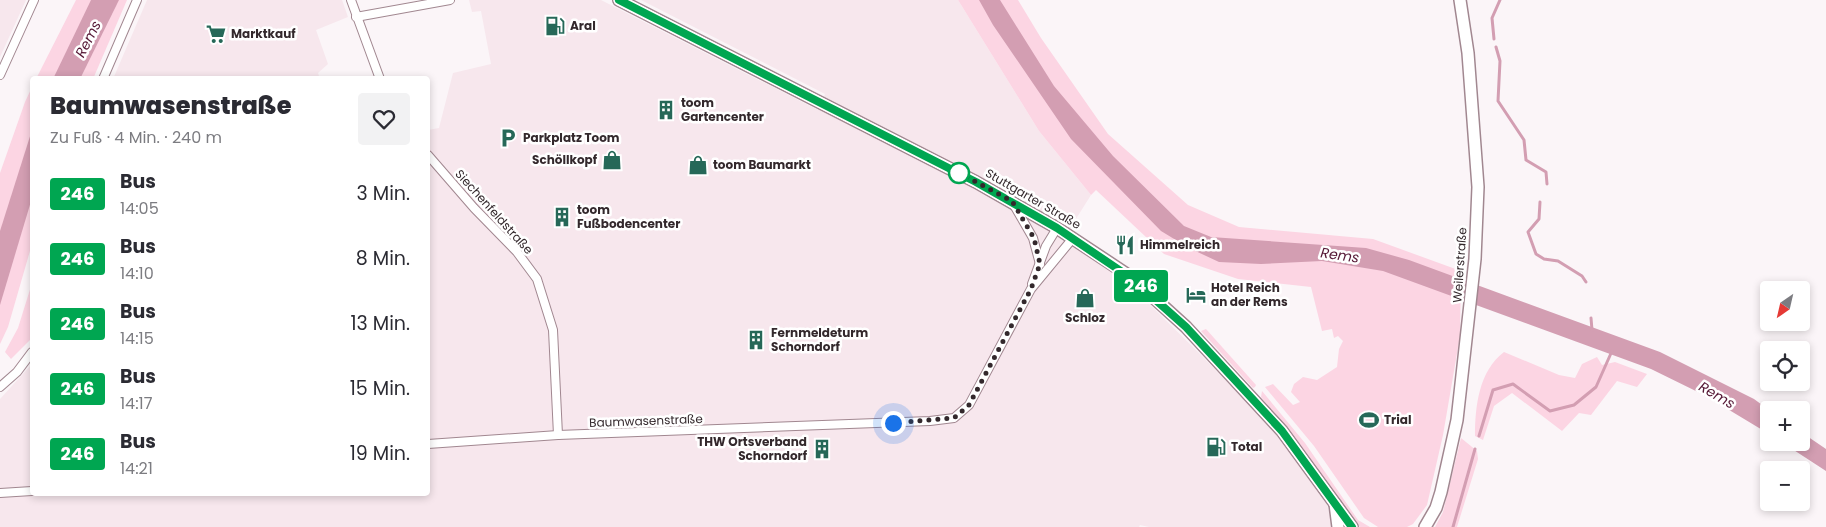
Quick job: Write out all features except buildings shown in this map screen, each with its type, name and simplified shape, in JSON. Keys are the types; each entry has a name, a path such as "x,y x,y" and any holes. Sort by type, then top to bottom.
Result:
{"main road":[{"name":"Stuttgarter Straße","path":"619,0 1012,201 1074,238 1131,278 1186,327 1282,431 1352,527"},
{"name":"Weilerstraße","path":"1425,527 1436,508 1458,420 1475,259 1478,187 1468,52 1460,0"},
{"name":"Stuttgarter Straße","path":"1334,502 1338,527"}],"street":[{"path":"0,75 34,0"},
{"path":"104,76 137,0"},
{"path":"351,0 379,76"},
{"path":"356,17 450,0"},
{"name":"Siechenfeldstraße","path":"430,156 474,208 517,252 537,279 553,330 558,435"},
{"path":"1012,201 1034,238 1040,264"},
{"name":"Baumwasenstraße","path":"430,444 558,435 930,422 954,418 969,405 1031,289 1040,264 1057,228"},
{"name":"Baumwasenstraße","path":"1031,289 1074,238"},
{"path":"0,387 17,372 30,355"},
{"path":"0,493 30,491"}],"shaded area":[{"path":"0,0 26,0 0,57"},
{"path":"76,0 127,0 94,76 38,76"},
{"name":"Marktkauf","path":"147,0 342,0 348,17 316,30 328,64 318,73 319,76 114,76"},
{"path":"469,0 601,0 818,110 825,94 641,0 958,0 1039,131 1091,195 1064,238 1131,286 1285,442 1327,504 1333,527 1149,527 1140,525 1139,527 0,527 0,399 30,366 30,496 430,496 430,130 439,128 453,73 491,64 481,11 472,12"},
{"path":"958,0 1018,0 1041,38 1108,134 1188,205 1239,227 1373,239 1461,271 1460,336 1443,435 1427,505 1413,524 1407,527 1378,527 1364,518 1314,446 1265,387 1273,384 1293,405 1300,402 1291,392 1294,384 1303,377 1317,380 1337,367 1339,349 1343,341 1338,336 1334,338 1332,329 1322,331 1311,287 1238,279 1164,254 1096,190 1091,195 1039,131"},
{"path":"30,91 30,251 8,327 0,344 0,173"},
{"path":"30,289 30,340 11,359 5,352 18,328"},
{"path":"1206,329 1256,385 1255,387 1253,388 1201,331"},
{"path":"1504,352 1559,375 1575,378 1582,364 1597,357 1602,365 1615,362 1647,374 1637,387 1617,381 1591,415 1579,413 1562,431 1512,393 1494,406 1483,440 1475,436 1480,390 1489,369"},
{"path":"1262,391 1305,443 1358,520 1370,527 1360,527 1356,523 1300,444 1261,397"},
{"path":"1461,438 1477,451 1478,459 1457,527 1435,527 1443,512"}],"water":[{"name":"Rems","path":"91,0 119,0 81,76 54,76"},
{"name":"Rems","path":"979,0 1000,0 1054,86 1113,156 1184,226 1211,237 1366,248 1409,260 1660,352 1760,403 1760,429 1706,396 1651,369 1383,271 1322,261 1261,264 1219,262 1189,248 1161,231 1071,139 993,25"},
{"path":"30,136 30,205 0,305 0,231"},
{"path":"1810,438 1826,449 1826,471 1795,451 1810,451"}],"waterway":[{"path":"1494,39 1492,18 1500,0"},
{"path":"1496,47 1500,61 1498,101 1524,140 1526,160 1546,172 1547,184"},
{"path":"1540,202 1539,219 1528,232 1536,254 1544,259 1558,261 1582,276 1586,282"},
{"path":"1591,318 1592,330"},
{"path":"1479,436 1493,390 1513,384 1550,411 1574,405 1596,387 1612,351"},
{"path":"1453,527 1475,449"}],"bus line":[{"name":"246","path":"619,0 1012,201 1074,238 1131,278 1186,327 1261,407 1307,462 1352,527"}],"place":[{"name":"Aral","path":"555,26"},
{"name":"Marktkauf","path":"216,34"},
{"name":"toom Gartencenter","path":"666,110"},
{"name":"Parkplatz Toom","path":"508,138"},
{"name":"Schöllkopf","path":"612,160"},
{"name":"toom Baumarkt","path":"698,165"},
{"name":"toom Fußbodencenter","path":"562,217"},
{"name":"Himmelreich","path":"1125,245"},
{"name":"Hotel Reich an der Rems","path":"1196,295"},
{"name":"Schloz","path":"1085,298"},
{"name":"Fernmeldeturm Schorndorf","path":"756,340"},
{"name":"Trial","path":"1369,420"},
{"name":"Total","path":"1216,447"},
{"name":"THW Ortsverband Schorndorf","path":"822,449"}],"route":[{"path":"893,423 930,422 954,418 969,405 1031,289 1040,264 1034,238 1012,201 959,173"}]}
